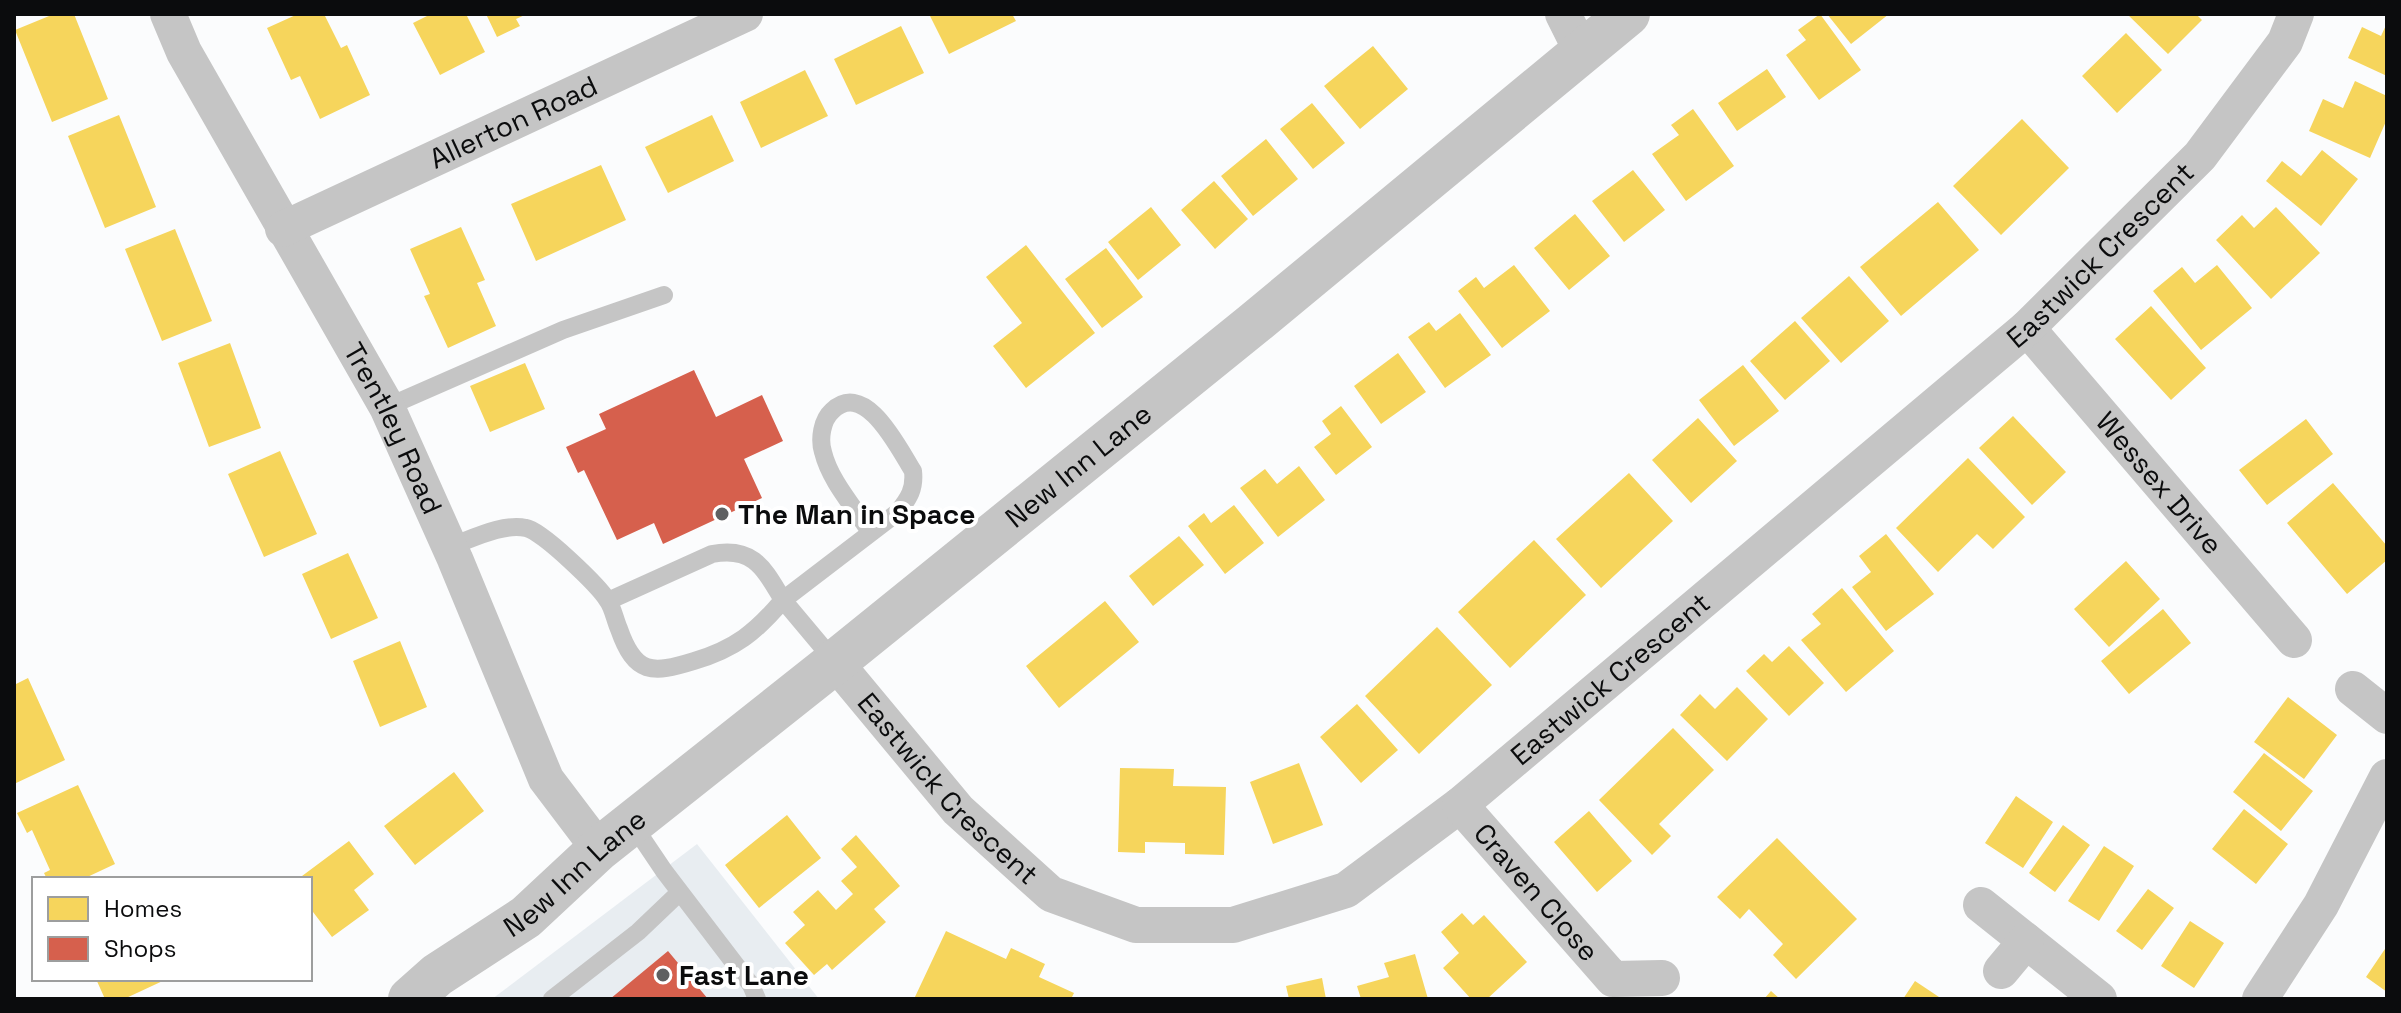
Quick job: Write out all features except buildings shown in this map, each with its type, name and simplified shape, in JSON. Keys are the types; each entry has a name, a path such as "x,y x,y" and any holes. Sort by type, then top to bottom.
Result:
{"street":[{"name":"Trentley Road","path":"168,14 184,52 387,407 546,779 615,836"},
{"name":"Allerton Road","path":"283,229 745,14"},
{"path":"1563,14 1583,54"},
{"name":"New Inn Lane","path":"410,999 437,975 526,917 615,836 835,662 1583,54 1628,14"},
{"name":"Eastwick Crescent","path":"835,662 958,810 1051,894 1136,925 1233,925 1346,890 1460,805 2027,328 2200,156 2285,42 2296,14"},
{"name":"Wessex Drive","path":"2027,328 2294,640"},
{"path":"2353,689 2387,716"},
{"path":"2260,999 2321,905 2387,777"},
{"name":"Craven Close","path":"1460,805 1613,989 1662,978"},
{"path":"1981,905 2099,999"},
{"path":"2001,971 2026,941"}],"lane":[{"path":"387,407 563,330 664,295"},
{"path":"449,547 491,532 514,527 529,528 546,538 608,601 622,639 633,658 643,667 668,669 715,655 743,641 765,623 783,600 898,512 912,494 913,471 868,407 855,401 841,404 829,413 823,428 821,448 828,468 870,532"},
{"path":"608,601 712,554 725,551 740,553 761,564 783,600 835,662"},
{"path":"615,836 680,892 751,985 757,999"},
{"path":"552,999 638,932 680,892"}],"shaded area":[{"path":"697,844 819,999 492,999"}],"place":[{"name":"The Man in Space","path":"722,514"},
{"name":"Fast Lane","path":"663,975"}]}
